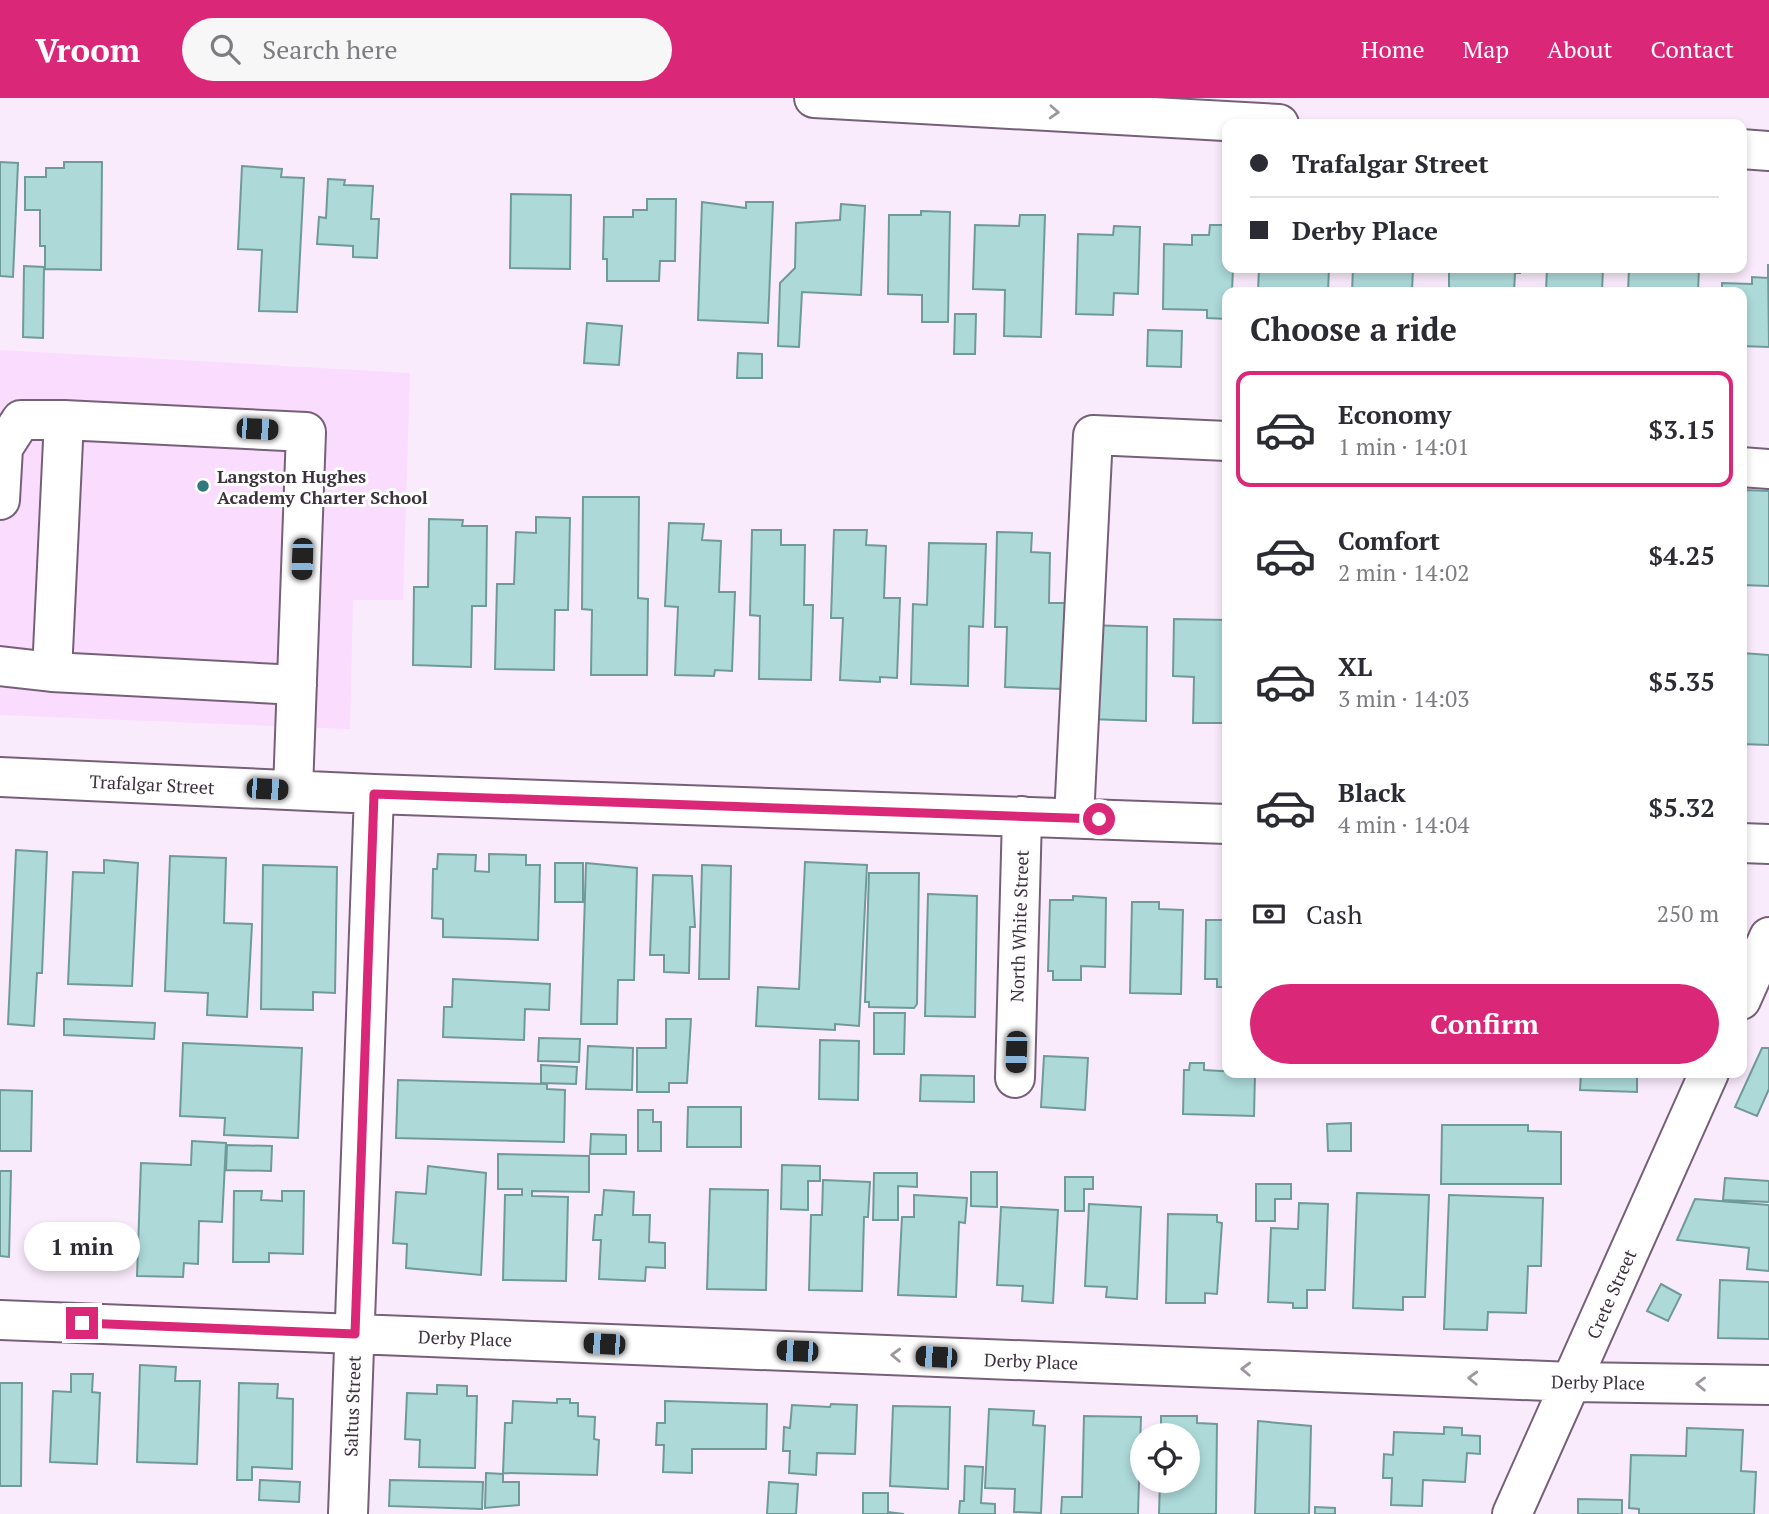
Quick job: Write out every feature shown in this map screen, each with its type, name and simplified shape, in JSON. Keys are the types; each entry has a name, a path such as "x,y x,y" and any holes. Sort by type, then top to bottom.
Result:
{"street":[{"path":"814,98 1222,121"},
{"path":"1268,119 1270,98"},
{"path":"1747,149 1769,151"},
{"path":"0,500 3,449 21,420 306,432 293,790"},
{"path":"52,672 64,420"},
{"path":"1074,818 1093,435 1222,441"},
{"path":"1747,467 1769,468"},
{"path":"0,666 52,672 297,685"},
{"name":"Trafalgar Street","path":"0,777 374,794 1222,824"},
{"name":"Saltus Street","path":"348,1514 374,794"},
{"name":"North White Street","path":"1015,1078 1022,816"},
{"path":"1747,843 1769,844"},
{"path":"1747,986 1769,937"},
{"name":"Crete Street","path":"1512,1514 1707,1078"},
{"name":"Derby Place","path":"0,1320 1572,1382 1769,1385"}],"shaded area":[{"name":"Langston Hughes Academy Charter School","path":"0,350 410,373 403,600 353,600 350,729 0,715"}],"building":[{"path":"0,162 18,163 13,277 0,276"},
{"path":"64,162 102,162 101,270 45,269 45,246 40,246 40,210 25,210 25,177 46,177 46,168 64,168"},
{"path":"242,166 282,169 281,177 304,178 297,312 259,311 262,250 238,249"},
{"path":"328,179 345,180 344,185 373,186 371,219 379,219 377,258 353,257 353,246 317,244 319,217 326,218"},
{"path":"511,194 571,195 570,269 510,268"},
{"path":"647,199 676,199 675,261 660,261 659,281 607,281 607,259 603,259 604,217 633,217 633,210 647,210"},
{"path":"702,202 746,208 746,202 773,202 768,323 698,320"},
{"path":"841,204 865,206 861,295 802,292 799,347 778,346 780,283 795,268 796,223 840,220"},
{"path":"921,211 950,212 948,322 922,322 922,295 888,294 889,215 921,215"},
{"path":"1020,215 1045,215 1041,337 1004,336 1005,290 973,289 975,225 1019,226"},
{"path":"1210,225 1222,225 1222,273 1233,273 1232,287 1222,287 1222,319 1207,318 1207,310 1163,309 1164,244 1192,245 1192,235 1209,235"},
{"path":"1114,226 1140,227 1138,294 1114,293 1113,315 1076,314 1078,234 1113,235"},
{"path":"1768,264 1769,347 1747,346 1747,287 1722,287 1722,283 1752,284 1752,277 1768,278"},
{"path":"24,266 44,267 43,338 23,337"},
{"path":"1259,273 1329,273 1328,287 1258,287"},
{"path":"1353,273 1413,273 1412,287 1352,287"},
{"path":"1449,273 1515,273 1514,287 1449,287"},
{"path":"1547,273 1603,273 1602,287 1546,287"},
{"path":"1629,273 1699,273 1698,287 1628,287"},
{"path":"955,314 976,314 975,354 954,354"},
{"path":"587,323 622,326 619,365 584,363"},
{"path":"1148,330 1182,331 1181,367 1147,366"},
{"path":"738,353 762,354 762,378 737,378"},
{"path":"1747,490 1769,491 1769,586 1747,585"},
{"path":"583,497 639,497 638,598 648,599 647,675 591,675 592,610 582,609"},
{"path":"536,517 570,518 568,610 555,610 554,670 495,669 497,584 514,584 516,532 536,533"},
{"path":"429,519 463,520 462,526 487,526 486,606 472,606 471,667 413,665 414,587 428,587"},
{"path":"669,523 704,524 702,540 721,541 719,592 735,592 732,671 715,670 714,676 675,675 678,607 665,606"},
{"path":"752,530 781,530 781,545 805,545 804,605 813,605 811,680 759,679 760,616 750,615"},
{"path":"834,530 867,530 866,545 886,546 884,598 900,598 897,678 880,677 880,682 840,680 843,618 831,618"},
{"path":"997,532 1032,533 1031,552 1050,553 1049,603 1065,603 1063,689 1005,687 1007,627 995,627"},
{"path":"929,543 986,544 983,627 969,626 968,686 911,684 913,604 927,605"},
{"path":"1174,619 1222,620 1222,723 1193,723 1194,677 1173,676"},
{"path":"1089,625 1147,627 1146,721 1088,719"},
{"path":"1747,653 1769,655 1769,745 1747,744"},
{"path":"16,850 47,852 42,973 37,973 34,1026 8,1024"},
{"path":"438,854 476,855 475,871 489,872 489,854 526,855 526,865 540,865 538,940 443,937 443,919 432,918 433,869 437,869"},
{"path":"170,856 226,858 224,923 252,924 247,1017 207,1015 208,993 165,991"},
{"path":"104,860 138,863 132,986 68,984 73,872 104,873"},
{"path":"805,862 867,865 859,1026 835,1024 835,1030 756,1026 758,987 799,989"},
{"path":"555,863 583,863 583,902 555,902"},
{"path":"586,863 637,868 634,980 618,980 617,1024 581,1024"},
{"path":"263,865 337,867 335,993 313,992 313,1010 261,1009"},
{"path":"702,865 731,866 729,979 699,979"},
{"path":"869,873 919,873 917,1004 914,1008 869,1007 869,1002 865,1002"},
{"path":"653,875 692,876 695,927 690,927 689,973 664,972 664,955 650,955"},
{"path":"928,894 977,896 975,1017 925,1016"},
{"path":"1073,896 1106,898 1105,967 1081,966 1081,980 1053,980 1053,971 1048,971 1050,900 1073,900"},
{"path":"1132,902 1159,902 1159,909 1183,910 1181,994 1130,993"},
{"path":"1206,920 1222,920 1222,987 1217,987 1217,979 1205,979"},
{"path":"453,979 550,984 549,1010 525,1009 524,1040 443,1037 444,1007 452,1007"},
{"path":"874,1013 905,1013 904,1054 874,1054"},
{"path":"64,1019 155,1023 154,1039 64,1035"},
{"path":"666,1019 691,1019 687,1083 669,1083 669,1092 637,1092 637,1048 666,1048"},
{"path":"539,1038 580,1039 579,1062 538,1061"},
{"path":"820,1040 859,1041 858,1100 819,1099"},
{"path":"183,1043 302,1048 298,1138 224,1135 225,1118 180,1116"},
{"path":"588,1046 633,1048 632,1090 586,1089"},
{"path":"1762,1048 1769,1048 1769,1089 1757,1116 1735,1107"},
{"path":"1044,1056 1088,1058 1085,1110 1041,1107"},
{"path":"1190,1063 1204,1063 1204,1070 1222,1071 1222,1078 1255,1078 1254,1116 1183,1114 1184,1070 1189,1070"},
{"path":"541,1065 577,1067 576,1084 541,1083"},
{"path":"921,1075 974,1076 974,1102 920,1101"},
{"path":"1581,1078 1637,1078 1637,1092 1580,1090"},
{"path":"398,1080 547,1084 547,1089 565,1090 564,1142 396,1138"},
{"path":"0,1090 32,1091 31,1151 0,1151"},
{"path":"688,1107 741,1107 741,1147 687,1147"},
{"path":"638,1110 653,1110 653,1122 661,1122 661,1151 638,1151"},
{"path":"1351,1123 1351,1151 1328,1151 1327,1124"},
{"path":"1442,1125 1528,1125 1528,1131 1561,1132 1561,1184 1441,1184"},
{"path":"591,1134 626,1135 626,1154 590,1154"},
{"path":"192,1141 226,1143 222,1222 199,1221 198,1264 184,1263 183,1277 137,1276 141,1163 191,1165"},
{"path":"227,1145 272,1146 271,1171 226,1170"},
{"path":"498,1154 589,1156 589,1192 532,1191 532,1196 568,1197 566,1281 503,1280 505,1195 522,1195 522,1189 498,1189"},
{"path":"782,1165 820,1166 820,1181 808,1181 808,1210 781,1209"},
{"path":"428,1166 486,1173 481,1275 406,1268 407,1244 393,1243 396,1192 426,1194"},
{"path":"0,1171 11,1171 9,1257 0,1256"},
{"path":"971,1172 997,1172 997,1207 971,1206"},
{"path":"874,1173 917,1173 917,1187 898,1186 898,1220 873,1220"},
{"path":"1065,1177 1093,1177 1093,1189 1084,1189 1084,1211 1065,1211"},
{"path":"1725,1178 1769,1181 1769,1202 1723,1200"},
{"path":"823,1180 870,1182 868,1217 864,1217 862,1291 809,1290 811,1215 822,1215"},
{"path":"1256,1184 1291,1184 1291,1199 1275,1199 1275,1221 1256,1221"},
{"path":"710,1189 768,1190 766,1290 707,1289"},
{"path":"604,1190 634,1192 633,1215 650,1215 649,1242 665,1243 665,1268 646,1267 645,1281 599,1279 601,1240 593,1240 595,1215 602,1215"},
{"path":"234,1191 262,1191 261,1200 282,1201 282,1191 304,1191 303,1254 269,1253 269,1262 233,1262"},
{"path":"1357,1193 1429,1195 1425,1297 1403,1297 1403,1310 1353,1308"},
{"path":"914,1195 967,1198 965,1223 959,1222 956,1297 898,1295 902,1217 914,1217"},
{"path":"1449,1195 1543,1198 1541,1266 1528,1266 1526,1313 1488,1312 1487,1330 1444,1329"},
{"path":"1695,1199 1769,1205 1769,1271 1747,1269 1749,1248 1677,1240"},
{"path":"1299,1203 1328,1204 1325,1290 1307,1290 1307,1308 1293,1308 1293,1303 1268,1302 1271,1228 1298,1229"},
{"path":"1089,1204 1141,1207 1137,1299 1106,1297 1107,1287 1085,1286"},
{"path":"1001,1207 1058,1210 1053,1303 1022,1301 1023,1286 997,1285"},
{"path":"1168,1214 1217,1215 1217,1222 1222,1223 1217,1294 1205,1293 1205,1303 1166,1303"},
{"path":"1720,1280 1769,1282 1769,1339 1718,1338"},
{"path":"1661,1284 1681,1295 1668,1321 1647,1311"},
{"path":"140,1365 176,1367 175,1381 200,1381 197,1464 137,1462"},
{"path":"71,1374 93,1374 92,1392 100,1393 97,1464 50,1462 53,1391 71,1392"},
{"path":"0,1383 22,1383 21,1486 0,1486"},
{"path":"239,1383 278,1384 277,1398 293,1399 292,1469 252,1467 252,1480 237,1480"},
{"path":"437,1385 467,1386 467,1396 477,1396 475,1468 419,1467 420,1440 405,1439 407,1393 437,1394"},
{"path":"557,1399 570,1399 570,1403 578,1403 578,1416 595,1417 594,1439 599,1440 597,1475 503,1473 505,1423 512,1423 513,1401 557,1403"},
{"path":"665,1401 767,1404 766,1449 692,1449 692,1473 663,1472 664,1445 656,1445 657,1423 665,1423"},
{"path":"831,1404 857,1405 855,1454 817,1453 816,1475 789,1473 790,1451 783,1451 784,1427 790,1428 792,1405 830,1407"},
{"path":"893,1406 950,1407 948,1489 890,1486"},
{"path":"989,1409 1034,1411 1033,1425 1045,1426 1041,1513 1014,1512 1015,1489 985,1488"},
{"path":"1084,1416 1141,1417 1141,1423 1130,1423 1130,1493 1139,1493 1138,1514 1061,1514 1062,1497 1082,1497"},
{"path":"1161,1416 1197,1416 1197,1423 1161,1423"},
{"path":"1258,1421 1311,1426 1309,1514 1255,1514"},
{"path":"1200,1423 1217,1424 1216,1514 1159,1514 1160,1493 1200,1493"},
{"path":"1444,1427 1462,1428 1462,1435 1480,1436 1480,1454 1467,1453 1465,1482 1423,1480 1422,1506 1391,1505 1392,1478 1383,1478 1384,1454 1393,1455 1394,1432 1444,1434"},
{"path":"1687,1428 1743,1430 1741,1471 1756,1472 1754,1514 1639,1514 1639,1509 1629,1508 1631,1455 1686,1456"},
{"path":"965,1466 983,1467 981,1503 995,1504 995,1514 959,1514 960,1501 964,1501"},
{"path":"486,1473 503,1474 503,1482 519,1482 519,1505 485,1508"},
{"path":"260,1480 300,1482 299,1502 259,1500"},
{"path":"390,1480 483,1482 482,1509 389,1506"},
{"path":"769,1482 798,1484 796,1514 767,1514"},
{"path":"863,1493 888,1493 888,1512 904,1514 863,1514"},
{"path":"1578,1499 1622,1500 1622,1514 1578,1514"},
{"path":"1315,1507 1335,1508 1335,1514 1315,1514"}],"place":[{"name":"Langston Hughes Academy Charter School","path":"203,486"}],"route":[{"path":"82,1323 355,1334 374,794 1099,819"}]}
